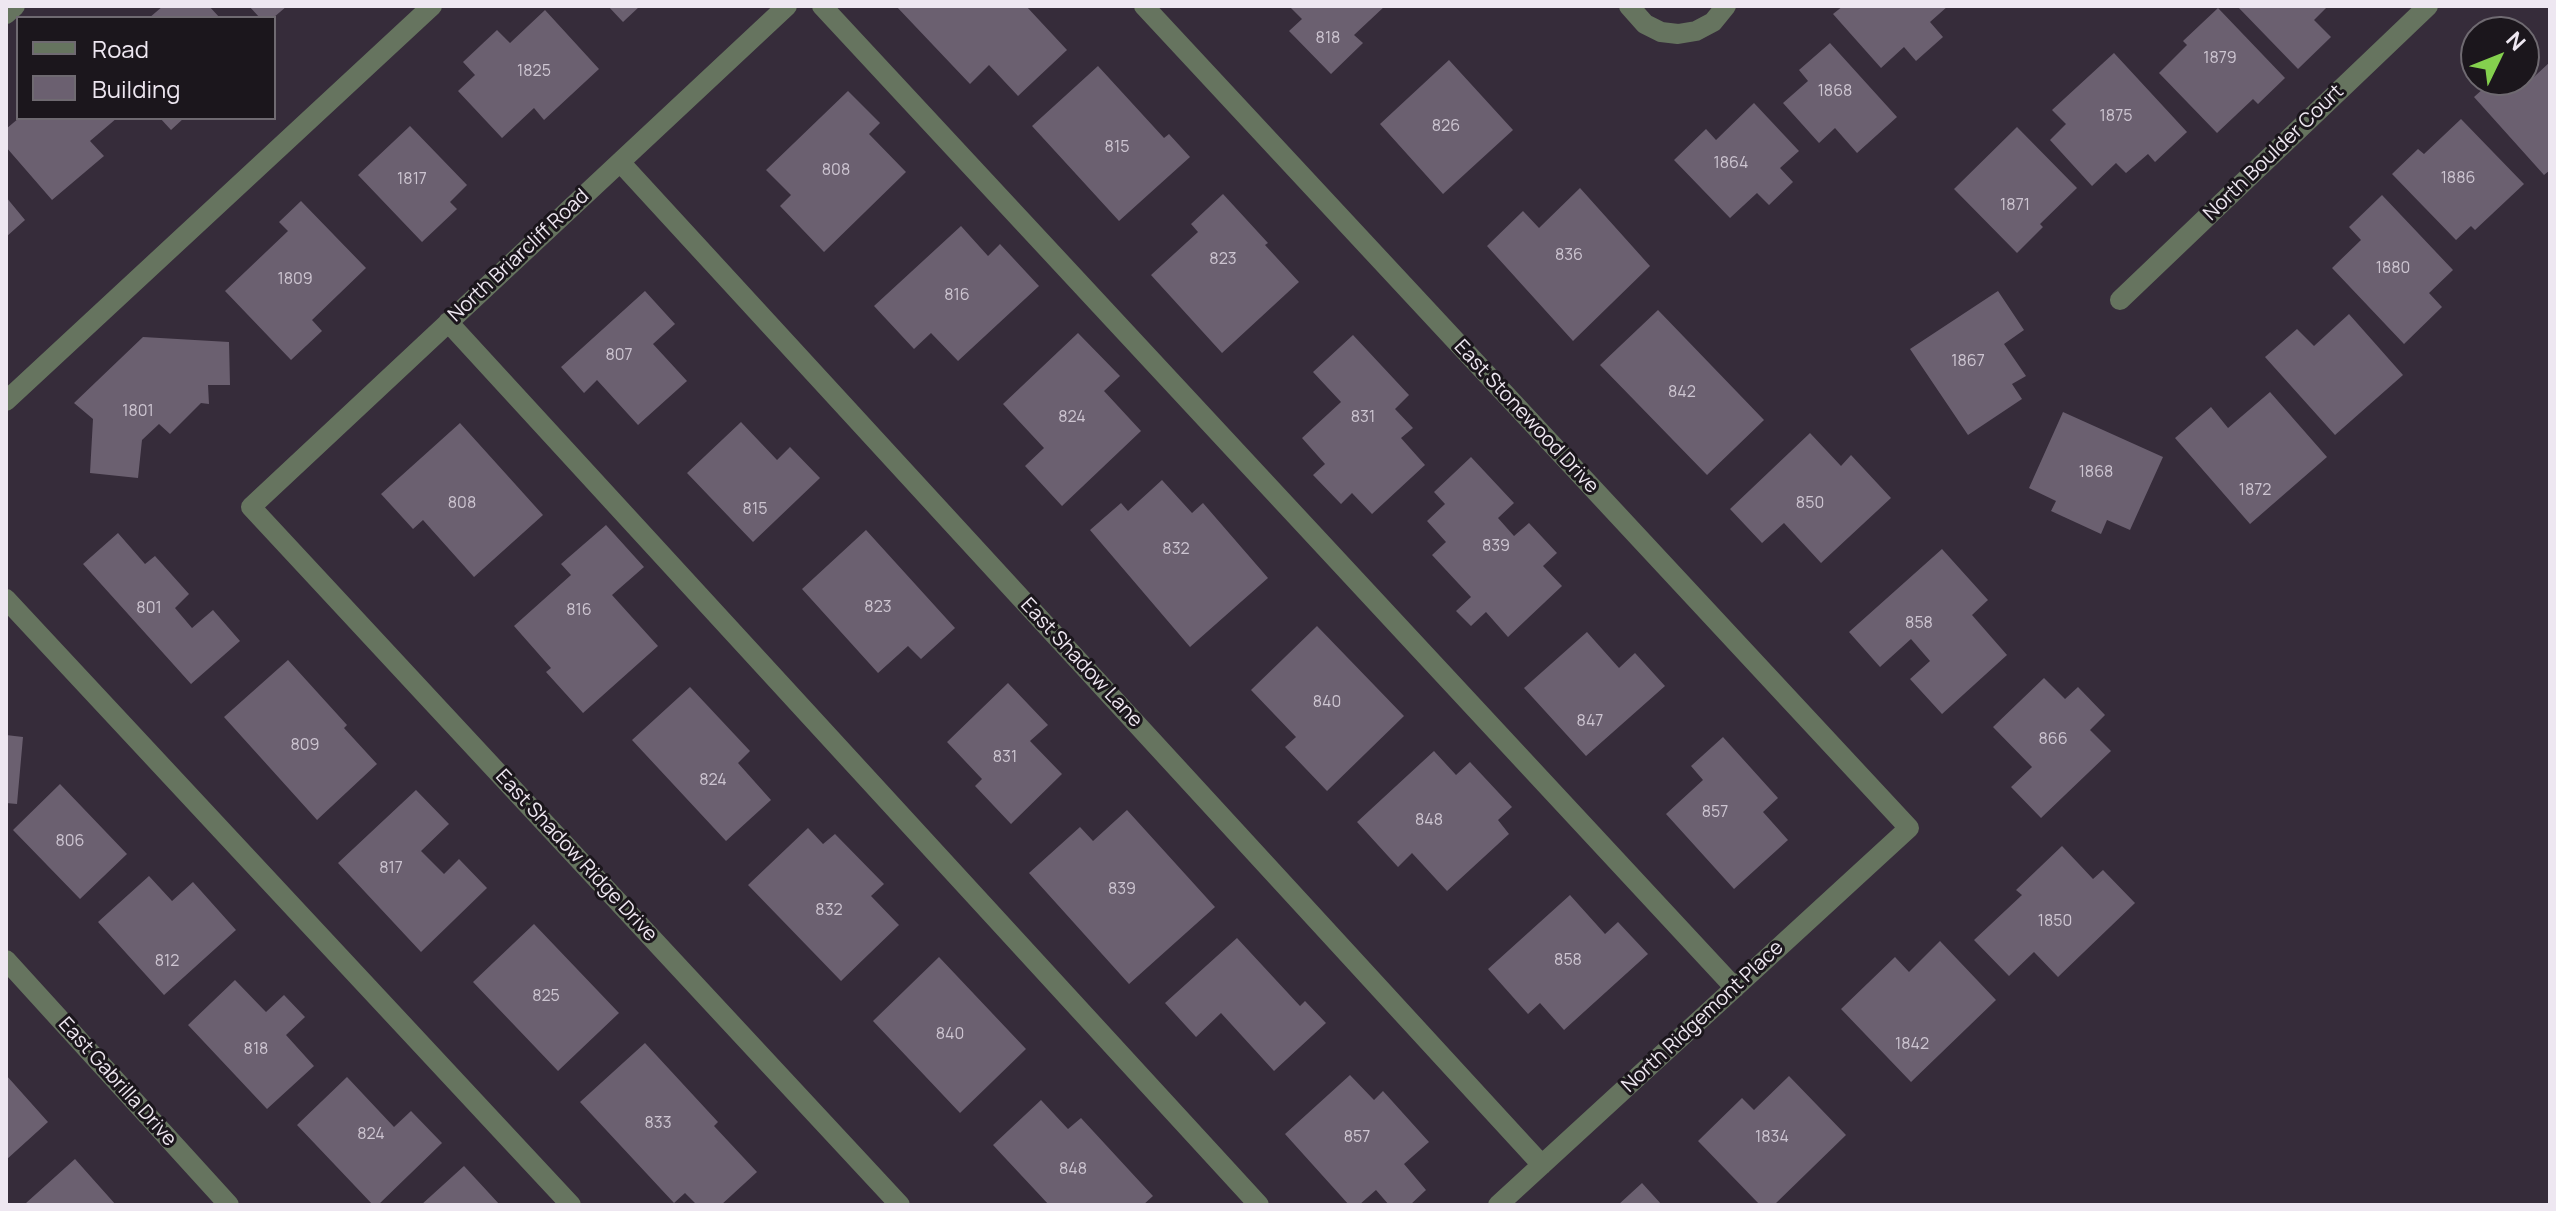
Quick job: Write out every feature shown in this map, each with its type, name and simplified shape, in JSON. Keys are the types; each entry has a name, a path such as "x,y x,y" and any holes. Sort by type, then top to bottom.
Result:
{"street":[{"path":"6,14 15,6"},
{"path":"6,401 432,6"},
{"name":"North Briarcliff Road","path":"251,507 787,6"},
{"path":"822,6 1735,988"},
{"name":"East Stonewood Drive","path":"1144,6 1909,828"},
{"path":"1629,6 1645,24 1661,32 1678,34 1696,31 1713,22 1726,6"},
{"name":"North Boulder Court","path":"2120,300 2428,6"},
{"name":"East Shadow Lane","path":"620,162 1542,1165"},
{"path":"448,322 1259,1205"},
{"name":"East Shadow Ridge Drive","path":"251,507 900,1205"},
{"path":"6,599 571,1205"},
{"name":"North Ridgemont Place","path":"1498,1205 1909,828"},
{"name":"East Gabrilla Drive","path":"6,960 229,1205"}],"building":[{"path":"163,6 209,6 218,16 151,16"},
{"path":"249,6 287,6 275,16 258,16"},
{"path":"608,6 640,6 623,22"},
{"path":"896,6 1026,6 1067,50 1018,96 989,65 970,84"},
{"path":"1289,6 1385,6 1354,35 1363,43 1331,74 1289,31 1302,19"},
{"path":"1843,6 1948,6 1930,22 1943,37 1916,61 1904,47 1881,68 1833,14"},
{"path":"2237,6 2328,6 2314,20 2331,37 2298,69"},
{"path":"2218,8 2285,78 2258,104 2253,99 2217,133 2159,73 2187,45 2183,41"},
{"path":"545,10 599,69 544,120 534,108 502,138 458,91 475,75 463,62 497,30 510,43"},
{"path":"1830,43 1897,117 1857,153 1835,128 1819,143 1783,103 1808,81 1799,70"},
{"path":"2114,53 2187,132 2155,162 2148,154 2126,173 2116,163 2092,186 2050,140 2066,124 2052,110"},
{"path":"1449,60 1513,130 1443,194 1380,124"},
{"path":"2550,62 2550,170 2544,175 2474,97 2540,96 2540,71"},
{"path":"1098,66 1164,138 1169,134 1190,157 1119,221 1032,126"},
{"path":"848,91 880,123 869,134 906,172 824,252 780,206 791,195 766,170"},
{"path":"1754,103 1799,151 1780,168 1793,182 1769,205 1757,193 1730,218 1674,160 1706,129 1716,140"},
{"path":"2461,119 2524,184 2475,230 2471,226 2456,240 2392,174 2418,149 2424,154"},
{"path":"17,120 115,120 90,141 104,156 52,200 6,147 6,129"},
{"path":"162,120 182,120 171,130"},
{"path":"410,126 467,185 450,202 457,209 422,242 358,175"},
{"path":"2017,127 2077,188 2040,224 2043,227 2017,253 1954,189"},
{"path":"1580,188 1650,266 1573,341 1487,246 1523,211 1539,228"},
{"path":"1223,194 1299,282 1222,353 1151,275 1198,232 1191,224"},
{"path":"2382,195 2453,270 2429,293 2442,307 2404,344 2332,268 2361,240 2349,227"},
{"path":"6,197 25,220 6,237"},
{"path":"301,201 366,268 312,320 322,331 291,360 225,291 288,231 279,222"},
{"path":"961,226 988,256 1000,244 1039,286 958,361 931,333 914,349 874,306"},
{"path":"645,291 675,324 653,344 687,381 638,425 597,380 584,393 561,367"},
{"path":"1998,291 2024,330 2004,344 2026,376 2012,384 2022,399 1968,435 1910,349"},
{"path":"1658,310 1764,420 1707,475 1600,365"},
{"path":"2349,314 2403,375 2335,435 2265,357 2297,329 2314,346"},
{"path":"1078,333 1120,376 1104,391 1141,431 1062,506 1025,466 1044,448 1003,404"},
{"path":"1353,335 1409,395 1395,409 1413,428 1401,438 1425,465 1372,514 1352,493 1341,504 1313,475 1325,464 1302,438 1341,402 1313,372"},
{"path":"143,337 229,342 230,385 208,385 209,404 201,403 170,434 159,424 142,440 138,478 90,473 93,419 74,403"},
{"path":"2270,392 2327,457 2250,524 2175,438 2211,407 2228,428"},
{"path":"2063,412 2163,457 2130,530 2107,520 2101,534 2051,511 2056,501 2029,488"},
{"path":"741,422 777,460 790,447 820,478 753,542 687,473"},
{"path":"460,423 543,515 474,577 423,520 413,529 381,494"},
{"path":"1810,433 1841,466 1851,455 1891,498 1821,563 1784,523 1762,543 1730,509"},
{"path":"1471,457 1514,503 1498,518 1514,536 1529,523 1557,553 1543,566 1562,586 1508,637 1486,612 1471,626 1456,611 1471,597 1432,555 1446,542 1427,521 1445,504 1434,492"},
{"path":"1162,480 1192,513 1203,503 1268,578 1190,647 1090,530 1121,503 1128,511"},
{"path":"606,525 644,567 612,595 658,646 583,713 546,672 551,668 514,626 571,575 561,564"},
{"path":"866,530 955,628 921,659 908,646 878,673 802,589"},
{"path":"118,533 145,564 155,556 189,594 175,608 192,628 213,610 240,641 191,684 83,564"},
{"path":"1942,549 1988,600 1972,615 2007,655 1942,714 1910,679 1930,661 1911,639 1880,667 1849,632"},
{"path":"1317,626 1404,716 1327,791 1285,747 1296,737 1251,690"},
{"path":"1587,632 1619,668 1635,653 1665,686 1586,756 1524,688"},
{"path":"288,660 347,725 344,728 377,764 317,820 224,717"},
{"path":"2044,678 2065,699 2078,687 2105,715 2090,730 2111,751 2041,818 2011,787 2032,767 1993,727"},
{"path":"1008,683 1048,725 1030,741 1062,774 1011,824 975,786 982,779 947,742"},
{"path":"690,687 750,751 738,763 771,800 726,841 632,740"},
{"path":"6,735 23,737 17,804 6,803"},
{"path":"1723,737 1778,798 1763,812 1788,840 1734,889 1666,814 1703,780 1691,766"},
{"path":"1434,751 1456,775 1470,762 1512,807 1498,820 1509,834 1447,891 1412,853 1398,867 1357,822"},
{"path":"60,784 127,854 80,899 13,830"},
{"path":"416,790 449,824 421,851 444,874 459,859 487,888 421,952 338,863"},
{"path":"1127,810 1215,907 1129,984 1029,873 1080,827 1093,841"},
{"path":"808,828 823,844 835,834 884,884 871,896 899,925 841,981 748,885"},
{"path":"2062,846 2093,879 2103,870 2135,903 2058,977 2034,952 2009,976 1974,940 2022,895 2016,890"},
{"path":"149,876 172,901 193,882 236,930 164,995 98,922"},
{"path":"1570,895 1605,934 1618,922 1648,954 1564,1030 1540,1003 1528,1014 1488,969"},
{"path":"534,924 619,1013 558,1071 473,982"},
{"path":"1237,938 1300,1006 1305,1001 1326,1023 1274,1071 1221,1013 1196,1037 1165,1003"},
{"path":"1940,941 1996,1000 1911,1082 1841,1009 1895,957 1909,972"},
{"path":"939,957 1026,1049 960,1113 873,1021"},
{"path":"235,980 266,1012 284,995 305,1017 286,1035 314,1066 267,1109 188,1025"},
{"path":"645,1043 718,1122 714,1126 757,1172 721,1205 697,1205 685,1193 674,1203 580,1102"},
{"path":"6,1075 48,1122 6,1160"},
{"path":"1350,1075 1374,1100 1383,1091 1429,1142 1404,1164 1426,1190 1410,1205 1389,1205 1376,1190 1359,1205 1349,1205 1285,1134"},
{"path":"1789,1076 1846,1135 1774,1205 1760,1205 1698,1141 1742,1098 1754,1110"},
{"path":"347,1077 394,1127 411,1111 442,1143 378,1205 373,1205 297,1125"},
{"path":"1041,1100 1068,1129 1081,1118 1153,1196 1143,1205 1049,1205 993,1145"},
{"path":"75,1159 116,1205 27,1205 26,1203"},
{"path":"464,1166 500,1205 421,1205"},
{"path":"1642,1183 1662,1205 1618,1205"}]}
